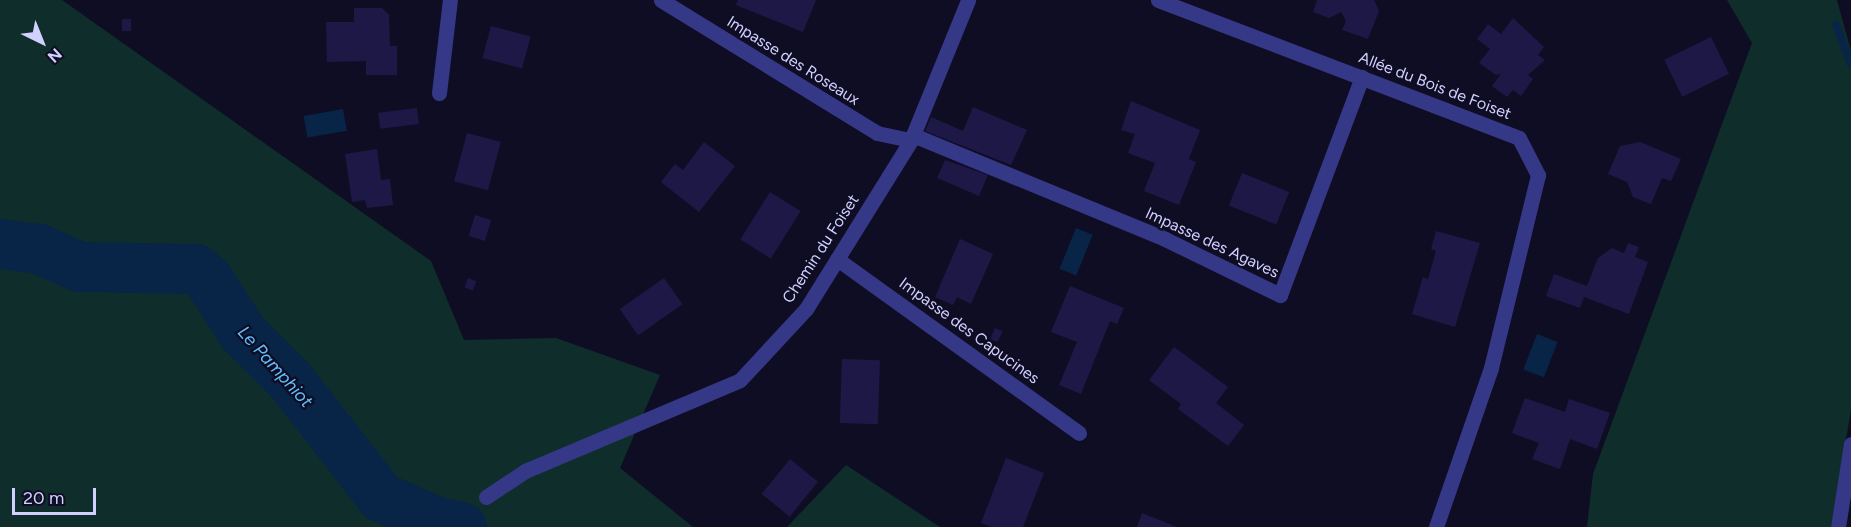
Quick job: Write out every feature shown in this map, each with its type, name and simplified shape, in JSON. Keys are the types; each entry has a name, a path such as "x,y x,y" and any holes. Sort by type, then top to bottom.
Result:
{"street":[{"path":"439,93 450,0"},
{"name":"Impasse des Roseaux","path":"661,0 877,134 912,138"},
{"name":"Chemin du Foiset","path":"486,498 525,471 740,380 806,309 912,138 968,0"},
{"name":"Allée du Bois de Foiset","path":"1158,0 1520,138 1538,175 1491,368 1436,527"},
{"name":"Impasse des Agaves","path":"912,138 1165,239 1280,295 1362,78"},
{"name":"Impasse des Capucines","path":"837,259 1079,433"},
{"path":"1838,527 1851,444"}],"green space":[{"path":"0,0 62,0 431,261 464,340 556,338 660,375 620,468 693,527 0,527"},
{"path":"1727,0 1837,0 1851,51 1851,410 1831,527 1587,527 1593,474 1752,43"},
{"path":"846,465 940,527 787,527"}],"water":[{"path":"343,109 347,131 307,138 304,116"},
{"path":"1076,228 1093,235 1076,276 1060,269"},
{"path":"1537,334 1558,342 1544,377 1523,369"}],"building":[{"path":"738,0 816,0 803,32 736,5"},
{"path":"1317,0 1374,0 1379,11 1368,39 1342,30 1346,21 1341,12 1329,18 1313,12"},
{"path":"354,8 382,8 389,15 390,46 397,46 397,75 366,75 366,61 327,62 326,22 354,22"},
{"path":"1513,18 1544,47 1538,55 1545,60 1528,75 1533,79 1521,96 1513,90 1507,97 1492,86 1501,74 1496,75 1479,63 1490,49 1477,39 1488,24 1501,34"},
{"path":"122,19 131,19 131,31 122,31"},
{"path":"491,26 531,37 522,68 482,58"},
{"path":"1711,37 1729,74 1682,97 1664,60"},
{"path":"1131,101 1200,130 1189,159 1196,162 1179,205 1144,191 1155,163 1128,153 1135,134 1121,130"},
{"path":"973,107 1027,130 1011,165 925,131 931,117 963,131"},
{"path":"417,108 419,124 380,129 378,113"},
{"path":"467,133 501,142 488,190 454,181"},
{"path":"704,142 735,166 699,212 661,182 675,164 683,170"},
{"path":"1640,142 1681,159 1671,181 1662,178 1651,204 1633,197 1627,182 1608,174 1620,146"},
{"path":"377,149 381,180 390,179 393,205 367,208 365,200 352,202 345,154"},
{"path":"945,160 988,175 979,196 937,178"},
{"path":"1242,173 1289,192 1276,225 1229,205"},
{"path":"770,192 801,211 771,259 740,239"},
{"path":"475,215 491,220 485,241 469,236"},
{"path":"1436,231 1480,243 1455,327 1412,314 1423,277 1428,279 1436,251 1431,249"},
{"path":"960,239 993,254 971,304 957,297 953,305 935,297"},
{"path":"1628,243 1639,247 1635,257 1648,262 1629,314 1584,297 1580,308 1546,296 1554,274 1587,286 1598,258 1612,248 1624,253"},
{"path":"468,278 476,281 473,291 464,287"},
{"path":"664,278 682,304 638,335 620,309"},
{"path":"1070,286 1124,308 1117,324 1110,321 1081,394 1059,385 1077,342 1051,332"},
{"path":"995,328 1002,331 998,342 990,339"},
{"path":"1174,347 1228,387 1216,403 1244,425 1228,446 1178,409 1181,404 1149,380"},
{"path":"842,359 880,360 878,424 840,423"},
{"path":"1525,398 1565,412 1569,399 1610,413 1597,449 1570,439 1560,469 1532,459 1539,443 1512,433"},
{"path":"1006,458 1044,473 1023,527 992,527 981,523"},
{"path":"790,459 818,482 790,517 762,494"},
{"path":"1142,513 1177,527 1137,527"}],"waterway":[{"path":"1836,25 1851,64"},
{"name":"Le Pamphiot","path":"0,244 39,249 80,267 196,269 208,279 243,333 290,380 381,497 433,520 462,527"}]}
